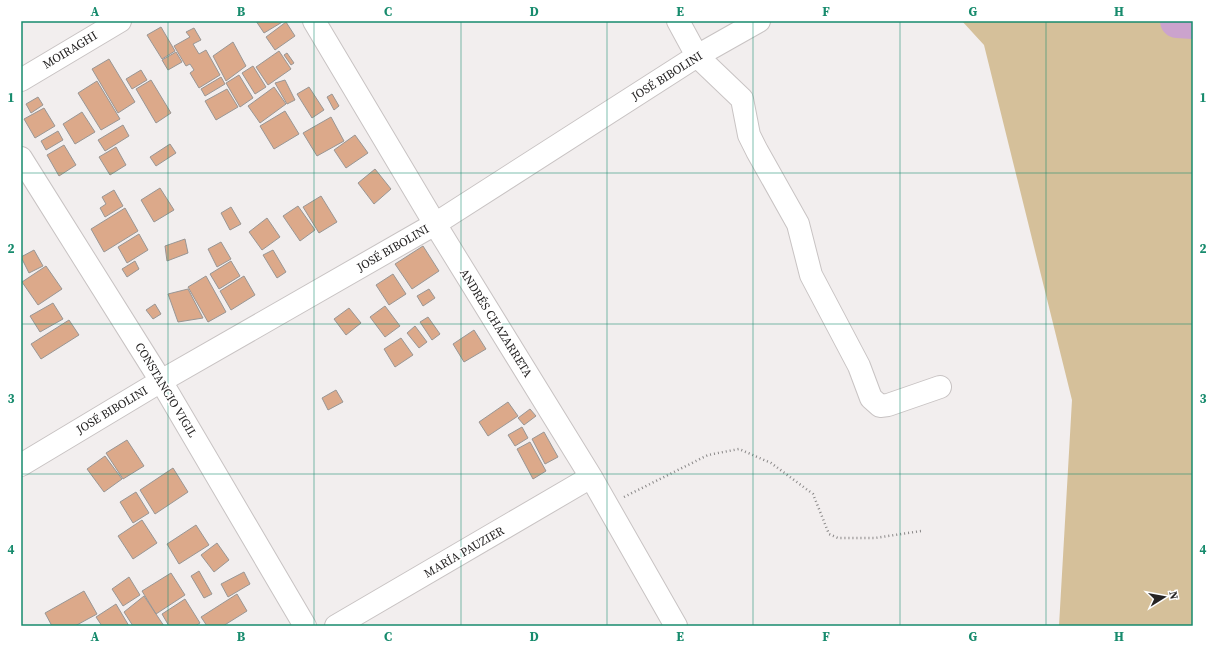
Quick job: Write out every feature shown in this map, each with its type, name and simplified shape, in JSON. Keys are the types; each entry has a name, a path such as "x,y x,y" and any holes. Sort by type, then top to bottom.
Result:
{"street":[{"name":"MOIRAGHI","path":"21,80 120,21"},
{"name":"ANDRÉS CHAZARRETA","path":"314,21 435,224 591,477 676,626"},
{"path":"678,21 697,56 742,99 749,135 798,224 811,275 859,366 871,398 880,406 888,405 940,387"},
{"name":"JOSÉ BIBOLINI","path":"21,465 161,381 435,224 697,56 759,21"},
{"name":"CONSTANCIO VIGIL","path":"21,158 161,381 305,626"},
{"name":"MARÍA PAUZIER","path":"336,626 591,477"}],"path":[{"path":"608,506 708,455 739,449 771,463 813,494 829,534 838,538 875,538 921,531"}],"shaded area":[{"path":"962,21 1193,21 1193,626 1059,626 1072,400 984,45"}],"building":[{"path":"256,21 284,21 264,33"},
{"path":"286,22 295,36 275,50 266,37"},
{"path":"161,27 175,51 162,59 147,35"},
{"path":"194,28 201,40 193,44 199,54 206,50 220,75 199,88 190,73 194,70 190,64 186,66 174,46 190,37 186,32"},
{"path":"233,42 246,66 226,81 213,56"},
{"path":"279,51 291,69 268,85 256,67"},
{"path":"176,52 182,62 168,70 162,60"},
{"path":"287,53 294,63 291,65 284,55"},
{"path":"109,59 135,102 118,113 92,69"},
{"path":"253,66 266,87 255,94 242,73"},
{"path":"141,70 147,80 132,89 126,79"},
{"path":"239,75 253,98 240,107 226,83"},
{"path":"221,77 225,84 205,96 201,89"},
{"path":"151,80 171,113 156,123 136,89"},
{"path":"285,80 295,100 287,104 275,83"},
{"path":"97,81 120,119 101,130 78,93"},
{"path":"274,87 286,104 260,123 248,106"},
{"path":"309,87 324,110 312,118 297,94"},
{"path":"227,89 238,107 216,120 205,101"},
{"path":"332,94 339,106 334,110 327,97"},
{"path":"38,97 43,105 31,113 26,104"},
{"path":"44,108 55,126 35,138 24,119"},
{"path":"285,111 299,134 274,149 260,126"},
{"path":"82,112 95,132 75,144 63,124"},
{"path":"331,117 344,141 317,156 303,133"},
{"path":"123,125 129,136 105,151 98,140"},
{"path":"58,131 63,140 46,150 41,141"},
{"path":"355,135 368,153 346,168 334,150"},
{"path":"170,144 176,153 156,166 150,157"},
{"path":"64,145 76,165 59,176 47,155"},
{"path":"116,147 126,165 110,175 99,157"},
{"path":"375,169 391,189 374,204 358,183"},
{"path":"160,188 174,210 154,222 141,200"},
{"path":"114,190 123,206 105,217 100,208 106,204 102,197"},
{"path":"321,196 337,222 319,233 303,207"},
{"path":"298,206 315,230 300,241 283,216"},
{"path":"231,207 241,224 230,230 221,213"},
{"path":"125,208 138,231 104,252 91,229"},
{"path":"267,218 280,237 262,250 249,232"},
{"path":"139,234 148,250 127,263 118,247"},
{"path":"185,239 188,253 167,261 165,246"},
{"path":"221,242 231,259 217,267 208,249"},
{"path":"423,246 439,271 412,289 395,264"},
{"path":"34,250 43,266 29,273 21,257"},
{"path":"273,250 286,272 277,278 263,255"},
{"path":"135,261 139,269 127,277 122,269"},
{"path":"231,261 240,276 219,289 210,274"},
{"path":"46,266 62,289 38,305 22,282"},
{"path":"393,274 406,294 389,305 376,285"},
{"path":"206,276 226,312 208,322 188,287"},
{"path":"244,276 255,295 231,310 220,291"},
{"path":"188,289 203,318 178,322 168,294"},
{"path":"429,289 435,298 423,306 417,296"},
{"path":"53,303 63,319 40,332 30,316"},
{"path":"155,304 161,314 153,319 146,310"},
{"path":"385,306 400,326 385,337 370,317"},
{"path":"349,308 361,323 346,335 334,319"},
{"path":"428,317 440,334 432,340 420,322"},
{"path":"69,320 79,335 41,359 31,344"},
{"path":"415,326 427,342 419,348 407,333"},
{"path":"474,330 486,349 464,362 453,344"},
{"path":"401,338 413,355 395,367 384,349"},
{"path":"336,390 343,402 328,410 322,398"},
{"path":"508,402 518,416 488,436 479,422"},
{"path":"530,409 536,416 524,425 518,418"},
{"path":"522,427 528,438 515,446 508,435"},
{"path":"544,432 558,457 545,464 532,439"},
{"path":"127,440 144,466 123,479 106,453"},
{"path":"530,442 546,471 533,479 517,449"},
{"path":"105,456 122,479 104,492 87,469"},
{"path":"173,468 188,492 155,514 140,490"},
{"path":"136,492 149,513 133,523 120,502"},
{"path":"142,520 157,543 133,559 118,536"},
{"path":"196,525 209,545 179,564 167,544"},
{"path":"217,543 229,560 214,572 201,555"},
{"path":"199,571 212,594 204,598 191,576"},
{"path":"244,572 250,584 228,597 221,584"},
{"path":"171,573 185,595 156,614 142,591"},
{"path":"129,577 140,595 123,606 112,589"},
{"path":"84,591 97,614 75,626 52,626 45,613"},
{"path":"237,594 247,611 223,626 207,626 201,617"},
{"path":"144,596 164,626 133,626 124,612"},
{"path":"185,599 200,623 195,626 169,626 162,614"},
{"path":"116,604 129,626 102,626 96,617"}],"waterway":[{"path":"1177,21 1193,22"}]}
